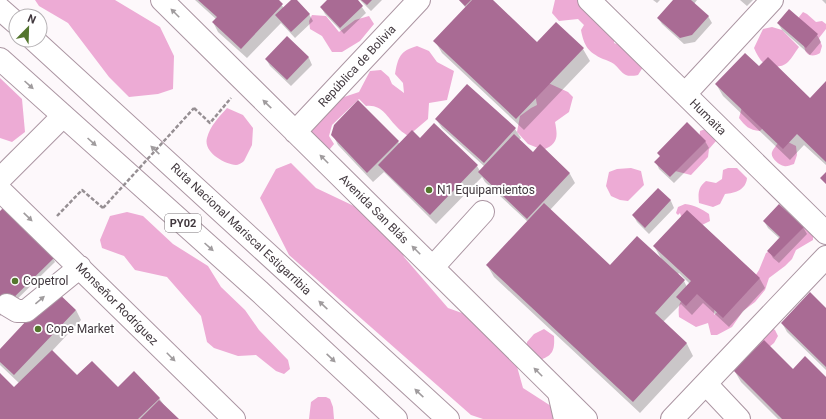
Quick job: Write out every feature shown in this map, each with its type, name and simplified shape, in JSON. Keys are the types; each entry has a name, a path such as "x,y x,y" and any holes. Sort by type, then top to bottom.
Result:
{"main road":[{"name":"Avenida San Blás","path":"162,0 586,419"},
{"name":"República de Bolivia","path":"295,132 419,0"},
{"name":"Humaita","path":"590,0 826,233"},
{"path":"684,94 772,0"},
{"path":"0,9 8,16"},
{"name":"Ruta Nacional Mariscal Estigarribia","path":"43,48 448,419"},
{"name":"PY02","path":"0,59 258,291 396,419"},
{"path":"0,179 63,116"},
{"name":"Monseñor Rodríguez","path":"0,190 234,419"},
{"path":"433,267 483,212"},
{"path":"672,419 826,257"},
{"path":"7,305 17,311 26,311 80,267"},
{"path":"706,384 739,419"},
{"path":"559,393 565,419"}],"path":[{"path":"43,231 82,190 104,208 194,108 210,123 244,82"}],"shaded area":[{"path":"35,0 115,0 160,27 174,56 173,89 158,94 129,97 109,77 68,23 48,11 48,8 42,8"},
{"path":"555,0 585,0 615,36 614,43 628,48 645,64 638,75 626,75 614,64 590,51 582,36 581,30 584,25 578,19 559,21 552,13"},
{"path":"803,12 816,22 822,21 826,24 826,29 819,38 822,46 820,53 817,55 809,55 805,50 799,17"},
{"path":"312,15 326,16 339,32 355,20 369,16 374,24 360,41 342,52 332,52 322,36 310,29 309,21"},
{"path":"772,27 782,30 799,47 791,59 782,66 768,66 762,62 754,48 763,29"},
{"path":"417,46 429,51 437,62 454,71 447,100 429,103 428,119 408,136 399,129 384,112 376,107 366,106 359,99 332,125 329,136 334,144 325,155 310,134 335,100 359,92 370,71 381,70 389,77 392,84 404,93 403,83 395,74 397,63 403,53"},
{"path":"0,78 22,99 25,132 12,142 0,138"},
{"path":"546,82 568,92 573,97 569,112 555,122 556,139 552,145 543,150 528,144 517,132 520,116 537,105 535,94"},
{"path":"742,107 764,127 760,131 753,130 748,127 739,118"},
{"path":"227,108 243,115 253,128 252,145 244,161 237,165 220,160 211,152 207,143 210,130"},
{"path":"711,127 715,132 716,141 709,149 708,157 691,175 675,171 699,141 700,131"},
{"path":"786,141 796,146 797,155 794,164 785,166 775,161 772,157 772,151 777,144"},
{"path":"291,163 316,188 394,225 404,257 448,308 495,325 509,338 523,388 551,406 557,419 483,419 471,415 289,255 260,198 276,169"},
{"path":"631,168 641,171 644,185 628,201 620,200 611,196 606,186 609,172 617,169"},
{"path":"728,168 737,168 747,178 745,185 736,192 725,194 720,204 713,207 699,203 699,191 703,183 706,181 716,183 722,179 723,170"},
{"path":"685,204 695,206 709,214 710,221 698,227 682,219 680,213 678,215 676,213 678,207"},
{"path":"127,212 143,216 173,244 208,266 221,287 245,310 259,330 288,360 290,369 284,374 276,371 256,355 238,356 214,348 207,342 201,316 167,277 135,270 124,256 102,248 100,240 110,216"},
{"path":"801,219 813,234 813,240 796,250 792,259 769,278 765,290 755,302 743,311 732,327 717,335 711,335 708,323 696,327 679,317 680,302 689,295 699,291 715,302 714,315 752,281 759,270 766,253 774,249 792,225"},
{"path":"767,325 775,330 778,336 774,343 755,359 739,362"},
{"path":"544,329 554,336 554,346 552,353 537,361 527,350 527,342 534,334"},
{"path":"318,397 326,397 330,399 333,407 334,419 309,419 311,402"}],"building":[{"path":"198,0 279,0 283,4 241,49 212,22 217,17"},
{"path":"291,0 297,0 310,14 291,32 275,15"},
{"path":"327,0 358,0 363,6 340,28 320,7"},
{"path":"361,0 372,0 367,5"},
{"path":"459,0 471,0 465,6"},
{"path":"472,0 493,0 537,42 556,22 584,48 516,119 433,41"},
{"path":"673,0 691,0 709,16 692,35 680,38 657,18"},
{"path":"789,9 818,34 806,48 777,23"},
{"path":"287,36 309,57 287,80 265,59"},
{"path":"745,53 759,66 768,57 810,98 826,81 826,162 797,134 783,149 715,84"},
{"path":"467,84 516,128 484,163 435,119"},
{"path":"358,100 399,141 367,173 331,135 334,125"},
{"path":"687,122 706,141 670,177 654,162 660,156 657,153"},
{"name":"N1 Equipamientos","path":"434,123 478,165 430,215 378,165 412,130 420,138"},
{"path":"514,134 533,152 540,144 570,173 527,219 478,172"},
{"path":"826,172 826,184 820,178"},
{"path":"658,188 671,200 645,228 632,215"},
{"path":"544,203 610,265 637,236 685,280 655,313 687,343 633,402 486,265"},
{"path":"779,204 804,227 774,257 767,251 780,237 763,221"},
{"name":"Copetrol","path":"3,208 54,258 0,311 0,211"},
{"path":"687,210 760,278 723,318 697,294 686,306 676,297 691,281 653,246"},
{"name":"Cope Market","path":"55,290 76,310 14,375 0,362 0,349"},
{"path":"810,292 826,308 826,367 781,323"},
{"path":"764,340 793,369 805,356 826,377 826,419 782,419 733,370"},
{"path":"52,350 77,375 92,361 118,387 134,371 160,398 138,419 0,419 0,373 14,387"},
{"path":"159,400 179,419 140,419"}],"place":[{"name":"N1 Equipamientos","path":"429,190"},
{"name":"Copetrol","path":"15,281"},
{"name":"Cope Market","path":"38,329"}]}
